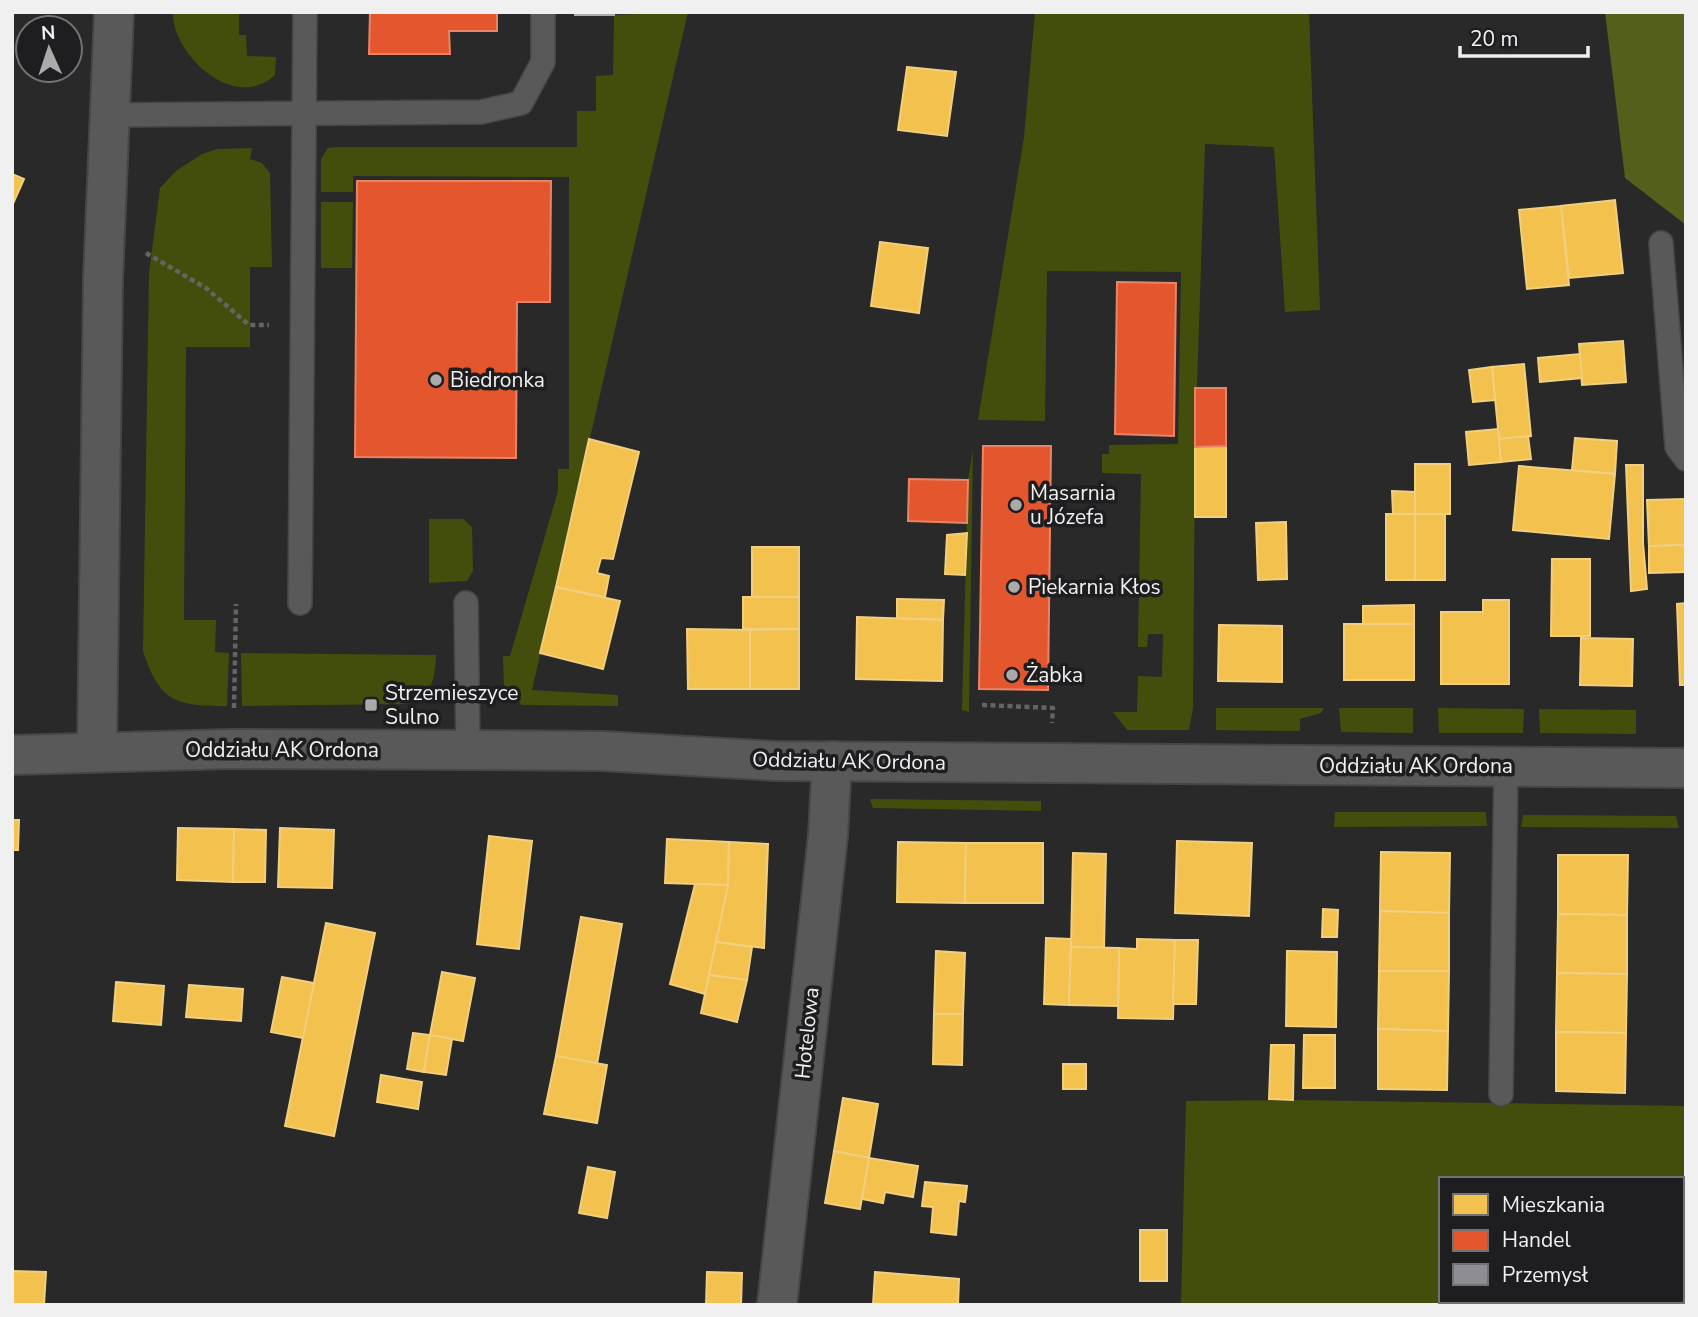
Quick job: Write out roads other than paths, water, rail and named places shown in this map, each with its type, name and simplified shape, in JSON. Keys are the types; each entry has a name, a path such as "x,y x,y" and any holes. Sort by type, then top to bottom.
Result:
{"street":[{"path":"97,752 103,280 112,115 114,12"},
{"name":"Oddziału AK Ordona","path":"12,755 252,749 602,751 776,761 1686,768"},
{"name":"Hotelowa","path":"777,1305 828,835 832,761"}],"lane":[{"path":"300,603 304,12"},
{"path":"112,115 481,112 521,103 543,62 543,12"},
{"path":"1661,243 1678,447 1686,459"},
{"path":"466,603 468,750"},
{"path":"1501,1094 1506,767"}],"place":[{"name":"Biedronka","path":"436,380"},
{"name":"Masarnia u Józefa","path":"1016,505"},
{"name":"Piekarnia Kłos","path":"1014,587"},
{"name":"Żabka","path":"1012,675"},
{"name":"Strzemieszyce Sulno","path":"371,705"}]}
